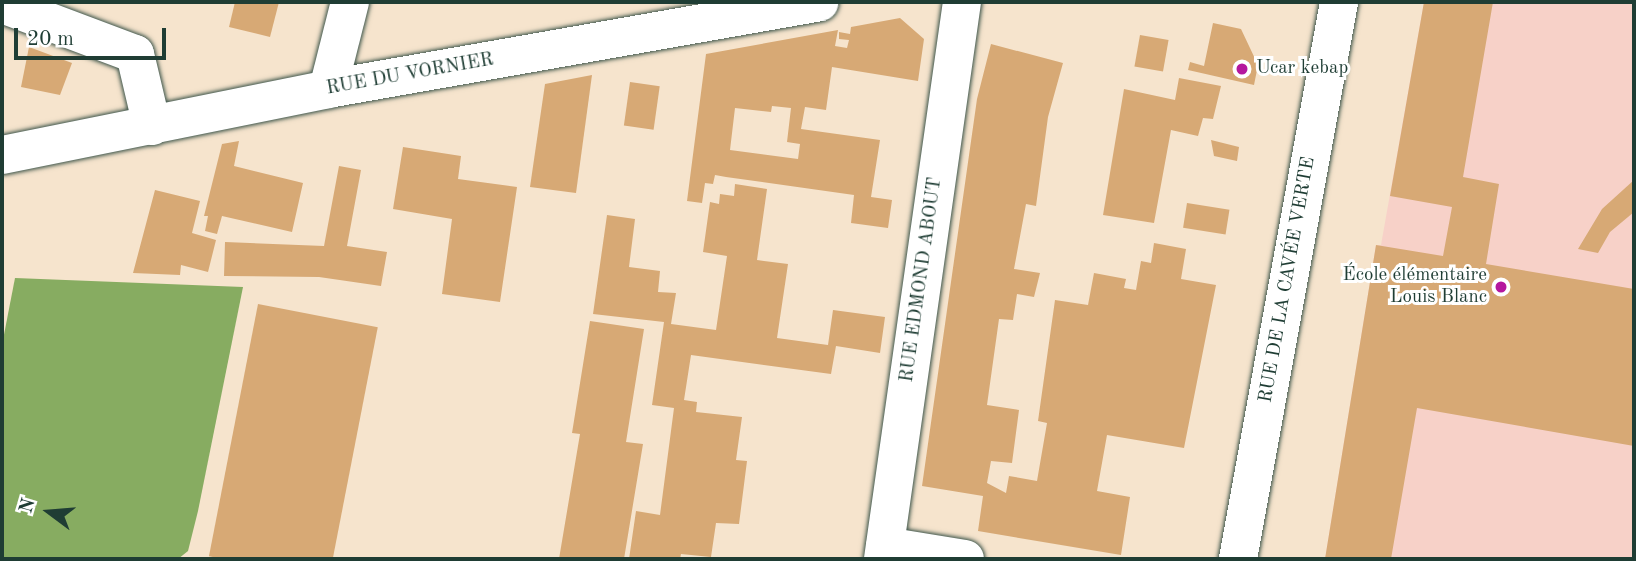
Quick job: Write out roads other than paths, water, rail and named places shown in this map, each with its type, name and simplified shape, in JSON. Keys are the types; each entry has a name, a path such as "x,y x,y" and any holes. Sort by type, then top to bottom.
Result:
{"street":[{"path":"328,89 350,2"},
{"name":"RUE DU VORNIER","path":"2,155 328,89 819,2"},
{"name":"RUE EDMOND ABOUT","path":"884,553 962,2"},
{"name":"RUE DE LA CAVÉE VERTE","path":"1238,559 1339,2"},
{"path":"2,5 135,54 152,126"},
{"path":"884,553 965,559"}],"place":[{"name":"Ucar kebap","path":"1242,69"},
{"name":"École élémentaire Louis Blanc","path":"1501,287"}]}
